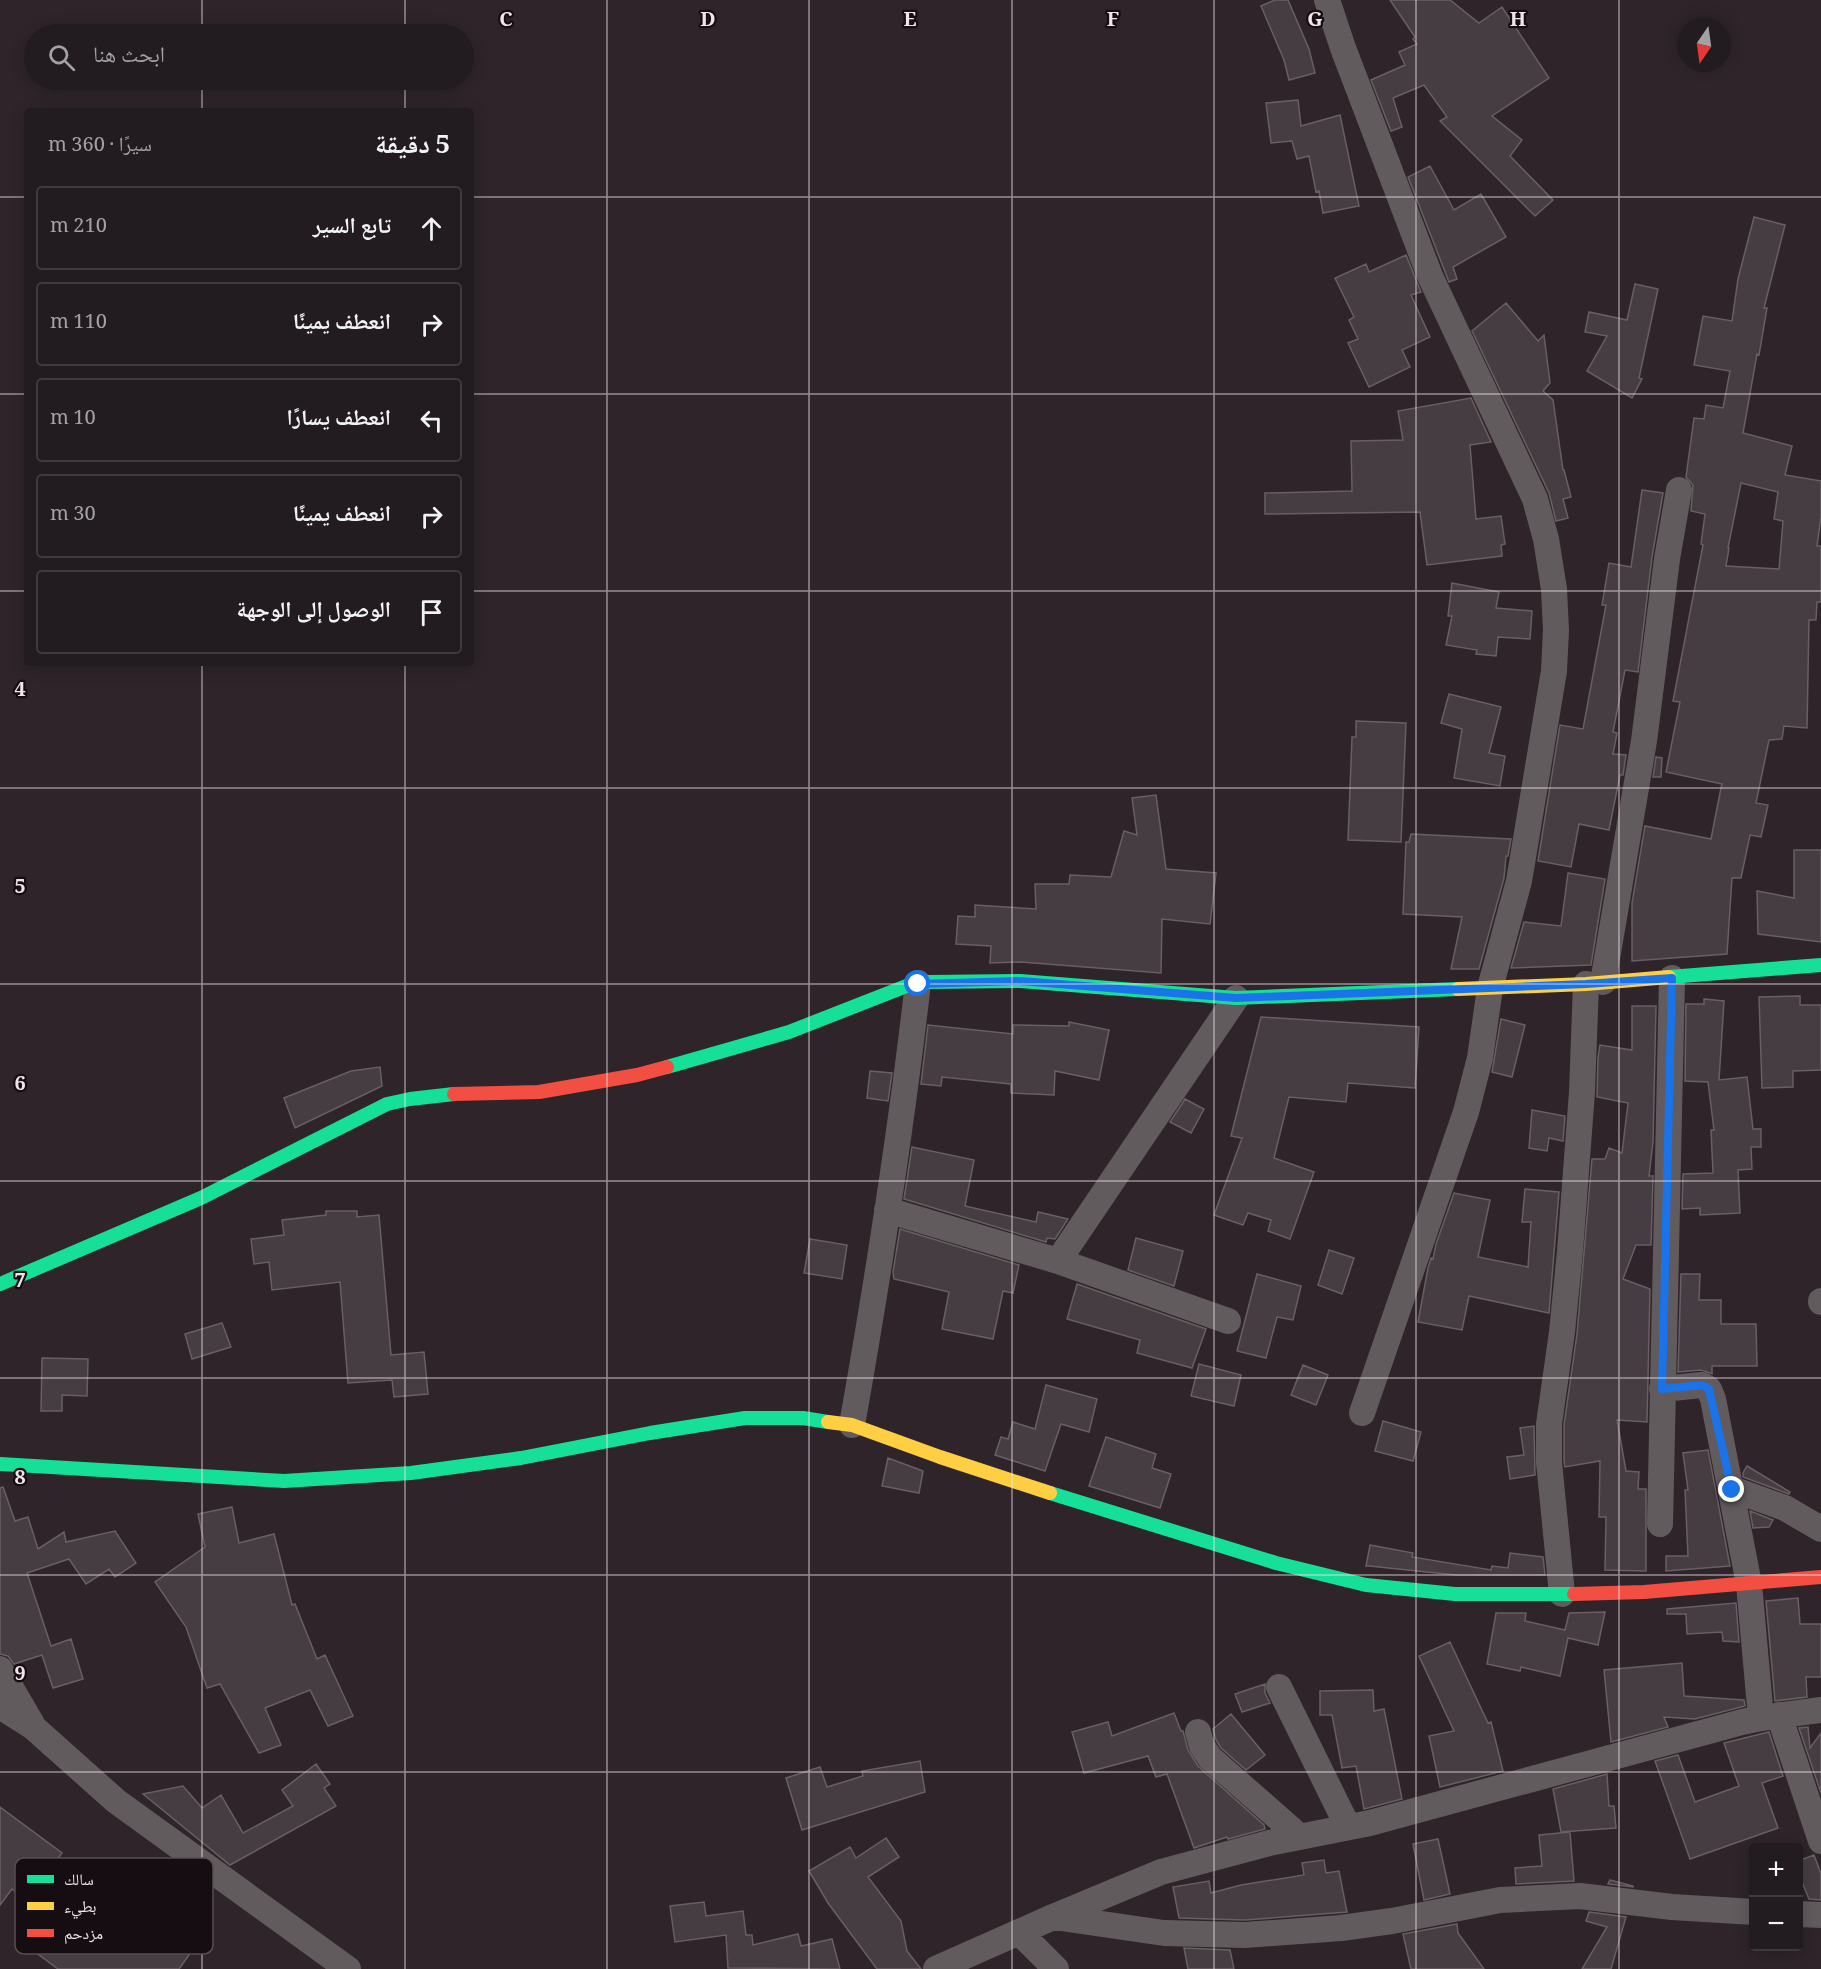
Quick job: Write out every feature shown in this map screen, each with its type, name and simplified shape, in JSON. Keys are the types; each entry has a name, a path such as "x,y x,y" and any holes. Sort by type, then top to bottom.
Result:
{"street":[{"path":"1327,0 1342,48 1430,276 1535,499 1546,539 1554,589 1556,630 1554,671 1519,881 1490,988 1480,1058 1466,1112 1362,1413"},
{"path":"1562,1594 1549,1462 1549,1424 1562,1332 1582,1092 1595,983 1644,741 1678,490"},
{"path":"0,1284 201,1198 387,1104 465,1093 539,1092 637,1075 789,1032 896,989 918,984 1020,981 1236,998 1595,983 1821,966"},
{"path":"1660,1524 1672,978"},
{"path":"852,1425 875,1296 901,1126 918,984"},
{"path":"1058,1261 1236,998"},
{"path":"887,1210 1058,1261 1228,1321"},
{"path":"1662,1389 1702,1385 1709,1389 1732,1490 1770,1716 1821,1841"},
{"path":"0,1464 284,1481 411,1473 521,1458 650,1433 746,1418 803,1418 852,1425 1094,1507 1276,1563 1366,1585 1455,1594 1562,1594 1644,1592 1821,1577"},
{"path":"1732,1490 1785,1508 1821,1529"},
{"path":"0,1669 33,1727"},
{"path":"1279,1687 1348,1827"},
{"path":"0,1706 33,1727 116,1800 196,1858"},
{"path":"936,1969 1161,1872 1217,1856 1348,1827 1770,1716 1821,1710"},
{"path":"1198,1732 1210,1758 1300,1837"},
{"path":"213,1871 348,1969"},
{"path":"1053,1917 1164,1933 1245,1935 1341,1928 1392,1921 1500,1900 1580,1896 1672,1907 1749,1912"},
{"path":"1803,1914 1821,1915"},
{"path":"1018,1932 1056,1969"}],"building":[{"path":"1275,0 1288,0 1309,49 1315,73 1289,80 1284,60 1261,6"},
{"path":"1390,0 1450,0 1479,23 1502,7 1549,78 1492,116 1522,140 1510,156 1553,200 1535,216 1440,121 1447,117 1424,85 1393,98 1402,127 1391,131 1371,80 1405,65 1399,52 1417,44 1413,39 1415,37"},
{"path":"1298,100 1301,126 1340,115 1359,206 1323,213 1309,156 1297,159 1292,141 1271,143 1266,103"},
{"path":"1430,166 1454,210 1481,194 1506,237 1453,267 1457,279 1449,282 1408,177"},
{"path":"1754,217 1785,225 1764,308 1767,308 1743,433 1792,446 1785,475 1821,481 1821,517 1817,546 1821,546 1821,602 1817,602 1816,620 1809,620 1807,728 1784,726 1782,739 1769,740 1756,803 1768,805 1761,837 1750,835 1741,878 1732,878 1727,954 1632,961 1632,903 1645,826 1711,839 1722,784 1666,772 1680,702 1673,701 1703,545 1701,544 1705,514 1691,511 1693,485 1686,477 1694,418 1704,419 1706,405 1723,408 1730,371 1694,365 1703,316 1732,321 1738,279","holes":["1741,483 1778,492 1774,519 1783,521 1779,569 1726,566"]},
{"path":"1406,255 1421,292 1411,295 1430,337 1402,350 1410,367 1369,387 1348,343 1358,339 1349,320 1354,317 1335,278 1366,264 1369,272"},
{"path":"1635,284 1658,289 1639,378 1642,379 1632,398 1587,371 1607,336 1585,332 1589,312 1627,320"},
{"path":"1506,303 1538,341 1544,335 1550,383 1543,391 1553,400 1563,470 1571,497 1563,499 1568,518 1556,521 1549,493 1472,331"},
{"path":"1471,398 1491,442 1470,445 1476,519 1501,516 1505,544 1501,545 1502,556 1427,565 1420,512 1265,514 1265,493 1352,491 1351,441 1403,440 1398,411"},
{"path":"1642,490 1663,493 1652,557 1638,672 1625,670 1613,732 1617,733 1613,754 1626,755 1609,830 1579,824 1571,867 1538,861 1560,725 1583,729 1606,605 1602,605 1609,563 1631,567"},
{"path":"1452,583 1499,592 1496,608 1532,611 1530,639 1498,637 1496,656 1476,654 1477,650 1446,645 1452,616 1448,616"},
{"path":"1449,694 1501,707 1489,753 1505,756 1500,786 1454,778 1462,729 1441,723"},
{"path":"1356,721 1406,723 1401,842 1348,840 1352,737 1356,737"},
{"path":"1656,757 1662,758 1661,777 1653,777"},
{"path":"1156,795 1166,869 1216,873 1210,924 1162,919 1161,973 1021,962 990,963 991,946 956,944 958,916 975,917 975,905 1036,909 1035,884 1069,884 1070,875 1111,877 1124,831 1137,835 1132,798"},
{"path":"1411,834 1511,839 1508,856 1506,856 1504,878 1479,969 1451,969 1462,917 1403,914 1406,842 1409,842"},
{"path":"1794,850 1821,850 1821,942 1758,934 1757,891 1794,898"},
{"path":"1568,873 1605,879 1591,965 1511,968 1524,922 1561,926"},
{"path":"1800,996 1800,1005 1821,1005 1821,1070 1793,1071 1793,1087 1762,1088 1759,997"},
{"path":"1704,999 1724,1001 1719,1080 1747,1077 1753,1129 1761,1129 1761,1147 1751,1147 1752,1169 1738,1170 1740,1213 1700,1215 1700,1208 1682,1209 1683,1174 1713,1173 1711,1130 1714,1130 1708,1082 1685,1081 1686,1004 1704,1004"},
{"path":"1632,1006 1656,1006 1653,1142 1649,1176 1653,1176 1651,1245 1636,1245 1623,1279 1650,1289 1647,1422 1617,1420 1626,1471 1639,1472 1638,1489 1646,1489 1646,1571 1605,1570 1606,1517 1599,1517 1600,1461 1565,1467 1564,1461 1564,1425 1577,1334 1592,1159 1605,1159 1609,1148 1622,1153 1628,1103 1597,1097 1598,1058 1600,1045 1632,1050"},
{"path":"1261,1017 1419,1027 1415,1088 1348,1083 1346,1102 1289,1097 1274,1158 1314,1172 1290,1239 1268,1231 1271,1220 1248,1213 1243,1225 1214,1215 1242,1138 1231,1136"},
{"path":"1501,1019 1525,1025 1512,1077 1492,1072"},
{"path":"1069,1022 1109,1030 1099,1080 1055,1071 1054,1095 1011,1093 1011,1084 942,1077 941,1086 921,1084 928,1025 1013,1034 1013,1025 1069,1026"},
{"path":"380,1067 382,1086 295,1128 284,1098 351,1071"},
{"path":"870,1071 892,1073 888,1101 867,1098"},
{"path":"1185,1099 1204,1109 1191,1133 1170,1122"},
{"path":"1532,1110 1565,1116 1563,1141 1549,1138 1547,1151 1529,1148"},
{"path":"912,1147 974,1160 965,1206 1036,1222 1038,1212 1068,1219 1055,1239 1047,1238 1046,1242 904,1199"},
{"path":"1525,1189 1559,1192 1549,1313 1469,1296 1462,1330 1418,1322 1428,1268 1454,1193 1490,1200 1478,1257 1528,1267 1531,1222 1522,1222"},
{"path":"326,1211 357,1211 357,1217 379,1215 391,1355 424,1352 428,1394 394,1397 392,1380 348,1383 340,1282 272,1290 269,1262 254,1264 251,1239 284,1235 282,1220 326,1215"},
{"path":"900,1229 1019,1265 1013,1293 1003,1291 993,1339 942,1329 949,1292 894,1279 893,1272"},
{"path":"1136,1238 1183,1251 1174,1286 1128,1270"},
{"path":"810,1239 847,1245 842,1279 804,1273"},
{"path":"1329,1250 1354,1258 1342,1294 1318,1285"},
{"path":"1257,1274 1301,1286 1293,1320 1277,1317 1266,1358 1237,1351"},
{"path":"1681,1274 1700,1274 1699,1300 1721,1300 1721,1324 1756,1324 1757,1366 1712,1366 1712,1374 1701,1370 1678,1372"},
{"path":"1077,1284 1206,1329 1192,1368 1137,1353 1140,1340 1067,1319"},
{"path":"222,1323 231,1347 192,1359 185,1334"},
{"path":"42,1358 88,1359 87,1396 62,1395 62,1411 41,1411"},
{"path":"1199,1364 1241,1375 1234,1406 1191,1396"},
{"path":"1303,1365 1328,1375 1316,1405 1291,1395"},
{"path":"1046,1385 1097,1399 1089,1432 1061,1424 1045,1471 995,1455 1001,1437 1008,1439 1013,1422 1035,1429"},
{"path":"1383,1421 1421,1432 1413,1461 1375,1451"},
{"path":"1534,1426 1535,1475 1510,1479 1507,1457 1524,1455 1520,1428"},
{"path":"1106,1437 1156,1454 1152,1468 1171,1474 1160,1508 1089,1486"},
{"path":"1708,1450 1730,1566 1666,1571 1666,1556 1688,1556 1685,1490 1688,1490 1683,1453"},
{"path":"888,1458 923,1471 919,1493 882,1486"},
{"path":"1747,1466 1790,1492 1789,1494 1743,1477"},
{"path":"3,1487 15,1521 28,1517 38,1549 64,1532 66,1542 115,1531 136,1563 115,1577 109,1569 86,1584 69,1559 27,1573 51,1646 71,1639 83,1679 53,1688 42,1655 14,1664 8,1656 0,1654 0,1488"},
{"path":"232,1507 239,1543 274,1534 292,1605 295,1604 317,1659 325,1655 353,1716 328,1726 310,1690 265,1708 281,1745 259,1753 220,1684 207,1688 186,1627 155,1582 205,1547 198,1514"},
{"path":"1750,1511 1773,1520 1769,1527 1753,1528"},
{"path":"1370,1545 1413,1553 1412,1557 1491,1570 1492,1566 1508,1568 1510,1553 1543,1557 1545,1575 1456,1575 1366,1566"},
{"path":"1798,1598 1800,1624 1821,1624 1821,1677 1806,1677 1807,1697 1775,1701 1766,1601"},
{"path":"1736,1603 1739,1642 1723,1641 1722,1632 1687,1634 1686,1614 1667,1614 1667,1609"},
{"path":"1605,1612 1598,1645 1568,1638 1560,1676 1521,1667 1520,1671 1487,1664 1496,1613 1526,1613 1525,1621 1565,1630 1569,1613"},
{"path":"1450,1642 1488,1723 1491,1722 1503,1771 1440,1787 1429,1736 1454,1731 1419,1656"},
{"path":"1682,1663 1684,1696 1744,1700 1745,1706 1695,1719 1664,1717 1668,1727 1611,1742 1604,1670"},
{"path":"1265,1684 1265,1693 1270,1703 1242,1712 1235,1694"},
{"path":"1373,1690 1374,1711 1384,1709 1402,1799 1364,1809 1356,1766 1342,1768 1332,1715 1320,1715 1320,1691"},
{"path":"1174,1713 1183,1731 1188,1750 1198,1766 1264,1825 1265,1829 1228,1839 1227,1837 1194,1848 1167,1774 1156,1777 1148,1756 1084,1773 1072,1732 1108,1722 1112,1736"},
{"path":"1231,1714 1265,1755 1246,1770 1221,1748 1213,1729"},
{"path":"1808,1727 1810,1748 1821,1733 1821,1793 1799,1728"},
{"path":"1769,1732 1783,1776 1762,1783 1778,1828 1690,1859 1655,1761 1678,1755 1695,1802 1739,1786 1724,1743"},
{"path":"920,1761 925,1792 802,1830 786,1778 820,1767 827,1787 863,1776 862,1771"},
{"path":"316,1764 330,1784 324,1788 336,1806 230,1865 143,1794 183,1786 202,1808 221,1795 243,1833 293,1806 282,1790"},
{"path":"1607,1774 1609,1806 1614,1806 1616,1828 1561,1832 1553,1789"},
{"path":"0,1807 62,1853 58,1858 15,1858 15,1891 12,1889 0,1905"},
{"path":"1570,1832 1574,1881 1516,1884 1515,1868 1542,1866 1539,1835"},
{"path":"886,1838 899,1857 868,1877 901,1921 907,1951 921,1969 877,1969 828,1903 809,1871 850,1847 856,1858"},
{"path":"1438,1839 1450,1894 1424,1900 1413,1844"},
{"path":"1814,1855 1821,1874 1821,1900 1809,1899 1803,1884 1803,1859"},
{"path":"1324,1860 1326,1873 1339,1871 1347,1912 1245,1920 1179,1918 1173,1887 1209,1881 1211,1893 1241,1885 1304,1875 1302,1863"},
{"path":"1610,1880 1633,1886 1633,1887 1608,1884"},
{"path":"704,1902 706,1916 743,1911 746,1935 752,1935 753,1945 798,1934 801,1946 832,1939 840,1969 728,1968 726,1935 675,1942 670,1906"},
{"path":"1589,1912 1626,1917 1611,1969 1582,1969 1607,1927 1586,1921"},
{"path":"1457,1924 1458,1933 1484,1969 1411,1969 1403,1934"},
{"path":"1184,1948 1230,1950 1234,1969 1188,1969"},
{"path":"38,1954 190,1954 179,1969 58,1969"}],"traffic: fast":[{"path":"1669,977 1821,965"},
{"path":"667,1067 789,1032 909,985 928,982 1020,981 1236,998 1458,989"},
{"path":"0,1284 201,1198 387,1104 454,1094"},
{"path":"0,1464 284,1481 411,1473 521,1458 650,1433 745,1418 803,1418 828,1422"},
{"path":"1050,1493 1276,1563 1366,1585 1455,1594 1574,1594"}],"traffic: slow":[{"path":"1458,989 1586,984 1669,977"},
{"path":"828,1422 852,1425 1050,1493"}],"traffic: jam":[{"path":"454,1094 539,1092 637,1075 667,1067"},
{"path":"1574,1594 1644,1592 1821,1577"}],"route":[{"path":"918,984 1020,981 1236,998 1586,984 1672,978 1662,1389 1695,1385 1702,1385 1709,1389 1732,1490"}]}
